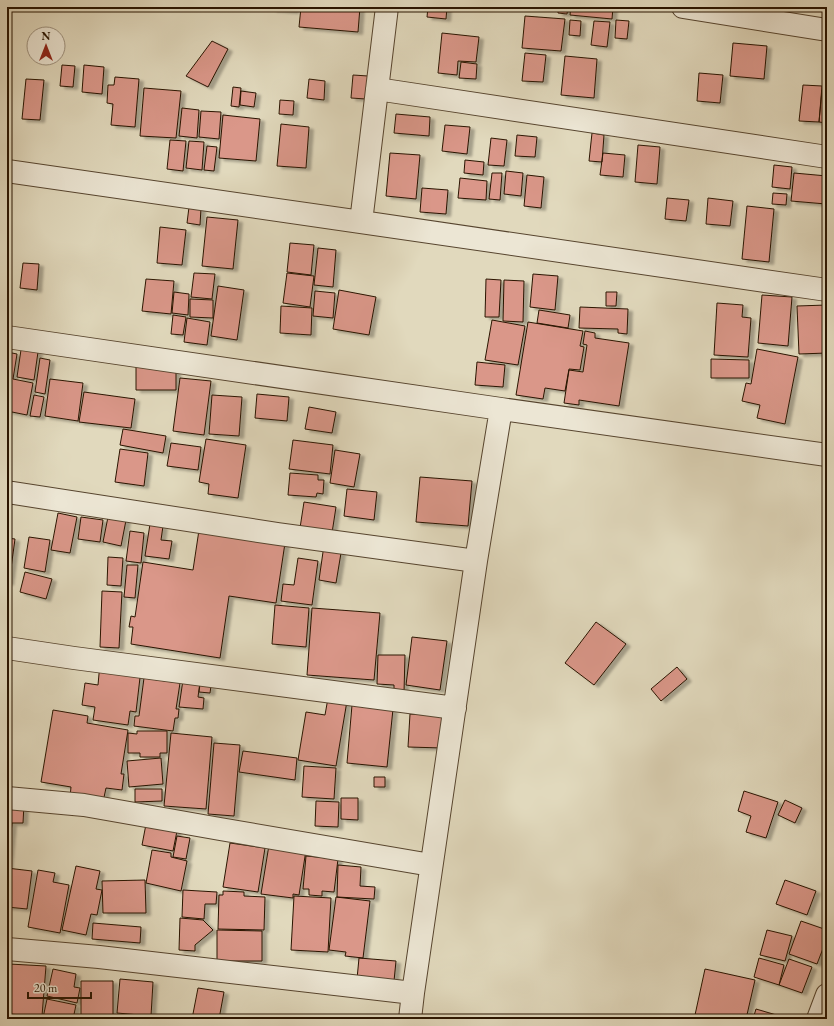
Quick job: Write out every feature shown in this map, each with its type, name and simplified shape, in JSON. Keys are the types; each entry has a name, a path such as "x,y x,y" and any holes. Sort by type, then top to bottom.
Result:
{"street":[{"path":"361,222 388,7"},
{"path":"683,7 827,30"},
{"path":"378,89 827,157"},
{"path":"7,171 827,290"},
{"path":"7,337 827,455"},
{"path":"410,1019 431,865 476,562 501,409"},
{"path":"7,492 278,534 476,562"},
{"path":"7,648 455,708"},
{"path":"7,798 84,805 431,865"},
{"path":"7,949 114,958 413,993"},
{"path":"818,1019 827,996"}],"building":[{"path":"272,7 294,7 294,11 272,9"},
{"path":"301,7 360,7 358,32 299,27"},
{"path":"428,7 447,7 446,19 427,17"},
{"path":"558,7 568,7 567,14 558,13"},
{"path":"571,7 613,7 612,19 570,15"},
{"path":"766,7 787,7 786,9"},
{"path":"525,16 565,19 561,51 522,48"},
{"path":"570,20 581,21 580,36 569,35"},
{"path":"616,20 629,21 627,39 615,38"},
{"path":"594,21 610,22 607,47 591,45"},
{"path":"442,33 479,37 476,62 458,61 457,75 438,73"},
{"path":"212,41 228,49 208,87 186,76"},
{"path":"733,43 767,46 764,79 730,76"},
{"path":"525,53 546,55 543,82 522,81"},
{"path":"565,56 597,59 594,98 561,95"},
{"path":"461,62 477,64 476,79 459,78"},
{"path":"84,65 104,67 102,94 82,92"},
{"path":"62,66 75,66 73,87 60,86"},
{"path":"699,73 723,75 720,103 697,101"},
{"path":"353,75 368,76 366,99 351,98"},
{"path":"115,77 139,79 135,127 111,125 113,104 107,103 108,85 114,85"},
{"path":"26,79 44,80 40,120 22,119"},
{"path":"309,79 325,81 324,100 307,98"},
{"path":"803,85 822,86 819,122 799,121"},
{"path":"233,87 241,88 239,107 231,106"},
{"path":"144,88 181,91 176,138 140,136"},
{"path":"822,90 827,90 827,123 819,122"},
{"path":"241,91 256,93 254,107 240,105"},
{"path":"280,100 294,101 293,115 279,114"},
{"path":"182,108 199,110 197,138 179,136"},
{"path":"201,111 221,112 219,139 199,137"},
{"path":"396,114 430,117 429,136 394,133"},
{"path":"223,115 260,119 256,161 219,158"},
{"path":"281,124 309,127 306,168 277,166"},
{"path":"445,125 470,127 467,154 442,151"},
{"path":"592,133 604,135 602,162 589,161"},
{"path":"517,135 537,137 535,157 515,156"},
{"path":"491,138 507,140 504,166 488,165"},
{"path":"170,140 186,141 183,171 167,169"},
{"path":"189,141 204,142 202,170 186,168"},
{"path":"638,145 660,147 657,184 635,182"},
{"path":"207,146 217,147 214,171 204,170"},
{"path":"390,153 420,155 416,199 386,196"},
{"path":"603,153 625,155 623,177 600,175"},
{"path":"465,160 484,162 483,175 464,173"},
{"path":"774,165 792,167 790,189 772,187"},
{"path":"506,171 523,173 521,196 504,194"},
{"path":"492,173 502,173 500,200 489,199"},
{"path":"794,173 827,176 826,204 791,201"},
{"path":"527,175 544,177 541,208 524,206"},
{"path":"460,178 487,181 486,200 458,198"},
{"path":"422,188 448,190 446,214 420,212"},
{"path":"773,193 787,194 786,205 772,204"},
{"path":"667,198 689,200 686,221 665,219"},
{"path":"708,198 733,201 730,226 706,224"},
{"path":"747,206 774,209 769,262 742,259"},
{"path":"189,207 201,208 200,225 187,223"},
{"path":"207,217 238,220 233,269 202,266"},
{"path":"160,227 186,230 182,265 157,263"},
{"path":"290,243 314,245 311,275 287,272"},
{"path":"318,248 336,250 333,287 314,285"},
{"path":"23,263 39,264 37,290 20,288"},
{"path":"194,273 215,274 212,299 191,297"},
{"path":"287,273 314,276 310,307 283,303"},
{"path":"533,274 558,276 555,310 530,307"},
{"path":"146,279 174,281 171,314 142,311"},
{"path":"486,279 501,280 499,317 485,317"},
{"path":"504,280 524,281 523,322 503,321"},
{"path":"218,286 244,290 237,340 211,336"},
{"path":"339,290 376,297 369,335 333,329"},
{"path":"315,291 335,293 333,318 313,316"},
{"path":"174,292 189,294 188,315 172,313"},
{"path":"606,292 617,292 616,306 606,306"},
{"path":"762,295 792,297 788,346 758,343"},
{"path":"190,299 213,300 213,318 190,317"},
{"path":"717,303 743,305 742,317 751,318 748,357 714,355"},
{"path":"827,305 827,353 799,354 797,306"},
{"path":"281,306 312,308 311,335 280,333"},
{"path":"580,307 628,309 627,334 618,333 618,329 579,328"},
{"path":"539,310 570,315 568,328 537,323"},
{"path":"173,315 186,317 183,335 171,334"},
{"path":"187,318 210,322 207,345 184,342"},
{"path":"492,320 525,326 518,365 485,360"},
{"path":"528,322 583,331 580,346 584,347 580,370 569,369 565,391 545,388 543,399 516,395"},
{"path":"585,331 595,333 595,338 629,343 619,406 579,400 579,405 564,403 569,370 583,372 587,345 583,344"},
{"path":"22,343 39,345 34,380 17,377"},
{"path":"757,349 798,357 785,424 757,418 760,405 742,401 746,383 751,384"},
{"path":"7,352 17,354 13,379 33,383 27,415 7,411"},
{"path":"40,358 50,360 45,394 35,392"},
{"path":"711,359 749,360 749,378 711,378"},
{"path":"477,362 505,365 503,387 475,385"},
{"path":"136,365 176,365 176,390 136,390"},
{"path":"180,378 211,381 204,435 173,431"},
{"path":"50,379 83,383 78,421 45,416"},
{"path":"84,392 135,399 131,428 79,422"},
{"path":"257,394 289,397 287,421 255,418"},
{"path":"34,395 44,397 40,417 30,416"},
{"path":"212,395 242,397 239,436 209,434"},
{"path":"309,407 336,412 332,433 305,429"},
{"path":"123,429 166,436 163,453 120,445"},
{"path":"206,439 246,445 238,498 208,494 209,484 199,482"},
{"path":"293,440 333,445 330,474 289,469"},
{"path":"171,443 201,447 198,470 167,466"},
{"path":"120,449 148,453 144,486 115,482"},
{"path":"335,450 360,454 354,487 330,483"},
{"path":"290,473 318,475 318,480 324,480 323,494 317,493 316,497 288,495"},
{"path":"420,477 472,481 468,526 416,522"},
{"path":"347,489 377,492 374,520 344,516"},
{"path":"304,502 336,507 332,533 300,528"},
{"path":"109,512 127,515 121,546 103,542"},
{"path":"58,513 77,517 70,553 51,550"},
{"path":"81,517 103,520 100,542 78,539"},
{"path":"150,524 163,526 161,540 172,541 169,559 145,556"},
{"path":"199,530 285,543 276,603 229,596 220,658 131,644 133,627 129,627 131,616 135,617 143,562 193,570"},
{"path":"130,531 144,533 141,563 126,561"},
{"path":"29,537 50,540 45,572 24,568"},
{"path":"7,538 15,539 9,583 7,582"},
{"path":"324,545 342,547 336,583 319,580"},
{"path":"108,557 123,558 121,586 107,585"},
{"path":"298,558 318,561 312,605 281,601 283,584 294,585"},
{"path":"127,565 138,565 135,598 124,597"},
{"path":"25,572 52,579 46,599 20,592"},
{"path":"102,591 122,592 119,648 100,647"},
{"path":"275,605 309,608 306,647 272,644"},
{"path":"312,608 380,613 374,680 307,675"},
{"path":"596,622 626,644 594,685 565,663"},
{"path":"412,637 447,641 440,690 406,685"},
{"path":"378,655 405,655 404,692 394,692 394,685 377,684"},
{"path":"100,663 141,669 136,712 130,711 128,725 93,720 95,707 82,705 85,683 98,685"},
{"path":"677,667 687,679 661,701 651,689"},
{"path":"144,678 180,683 176,709 179,709 178,718 175,718 173,731 134,726 135,716 139,716"},
{"path":"183,680 200,682 198,697 204,698 203,709 179,707"},
{"path":"200,684 211,686 210,693 199,692"},
{"path":"328,698 347,701 336,766 298,760 306,712 325,715"},
{"path":"352,705 393,709 387,767 347,763"},
{"path":"53,710 88,716 87,723 128,730 121,774 124,774 122,790 106,788 103,802 70,797 71,787 41,782"},
{"path":"410,714 445,716 443,748 408,747"},
{"path":"137,731 167,731 167,753 160,753 160,757 140,757 140,753 128,753 128,733 137,734"},
{"path":"171,733 212,737 206,809 164,806"},
{"path":"214,743 240,745 234,816 208,814"},
{"path":"243,751 297,758 295,780 239,772"},
{"path":"161,758 163,784 129,787 127,761"},
{"path":"304,766 336,768 334,799 302,797"},
{"path":"374,777 385,777 385,787 374,787"},
{"path":"135,789 162,789 162,801 135,802"},
{"path":"744,791 778,802 766,838 746,832 751,816 738,811"},
{"path":"341,798 358,798 358,820 341,819"},
{"path":"785,800 802,808 795,823 778,815"},
{"path":"316,801 339,802 338,827 315,826"},
{"path":"7,802 24,804 23,823 12,823 8,866 7,866"},
{"path":"147,819 178,826 173,851 142,845"},
{"path":"177,836 190,838 186,859 173,857"},
{"path":"230,843 265,848 258,892 223,887"},
{"path":"269,845 306,850 299,895 293,894 293,898 261,894"},
{"path":"152,850 171,853 171,857 187,861 181,891 146,883"},
{"path":"306,856 338,859 334,892 322,891 322,896 309,895 309,889 303,889"},
{"path":"338,865 361,867 360,886 375,887 374,899 337,897"},
{"path":"76,866 100,871 96,889 102,890 97,915 91,914 86,935 62,930"},
{"path":"7,868 32,871 27,909 7,907"},
{"path":"38,870 55,873 53,882 69,885 60,933 28,927"},
{"path":"145,880 146,913 103,913 102,881"},
{"path":"785,880 816,891 807,915 776,904"},
{"path":"183,890 217,892 216,904 205,904 204,919 182,917"},
{"path":"223,891 244,892 244,896 265,897 264,930 218,929 219,895 223,895"},
{"path":"294,896 331,898 328,952 291,950"},
{"path":"336,897 370,901 363,958 345,956 346,952 329,950"},
{"path":"180,918 203,920 213,930 195,945 195,951 179,950"},
{"path":"801,921 827,930 827,938 817,964 789,954"},
{"path":"93,923 141,927 140,943 92,939"},
{"path":"217,930 262,931 262,961 217,961"},
{"path":"767,930 792,936 785,961 760,955"},
{"path":"359,958 396,961 394,981 357,979"},
{"path":"759,958 784,965 779,985 754,977"},
{"path":"789,959 812,967 802,993 779,985"},
{"path":"9,964 46,966 42,1016 7,1014"},
{"path":"53,969 76,974 74,987 80,988 77,1003 47,996"},
{"path":"705,969 755,980 746,1019 712,1019 695,1015"},
{"path":"120,979 153,982 151,1016 117,1013"},
{"path":"81,981 113,981 113,1016 81,1016"},
{"path":"198,988 224,992 219,1019 192,1019"},
{"path":"47,999 76,1005 73,1019 43,1018"},
{"path":"756,1009 790,1019 753,1019"}]}
